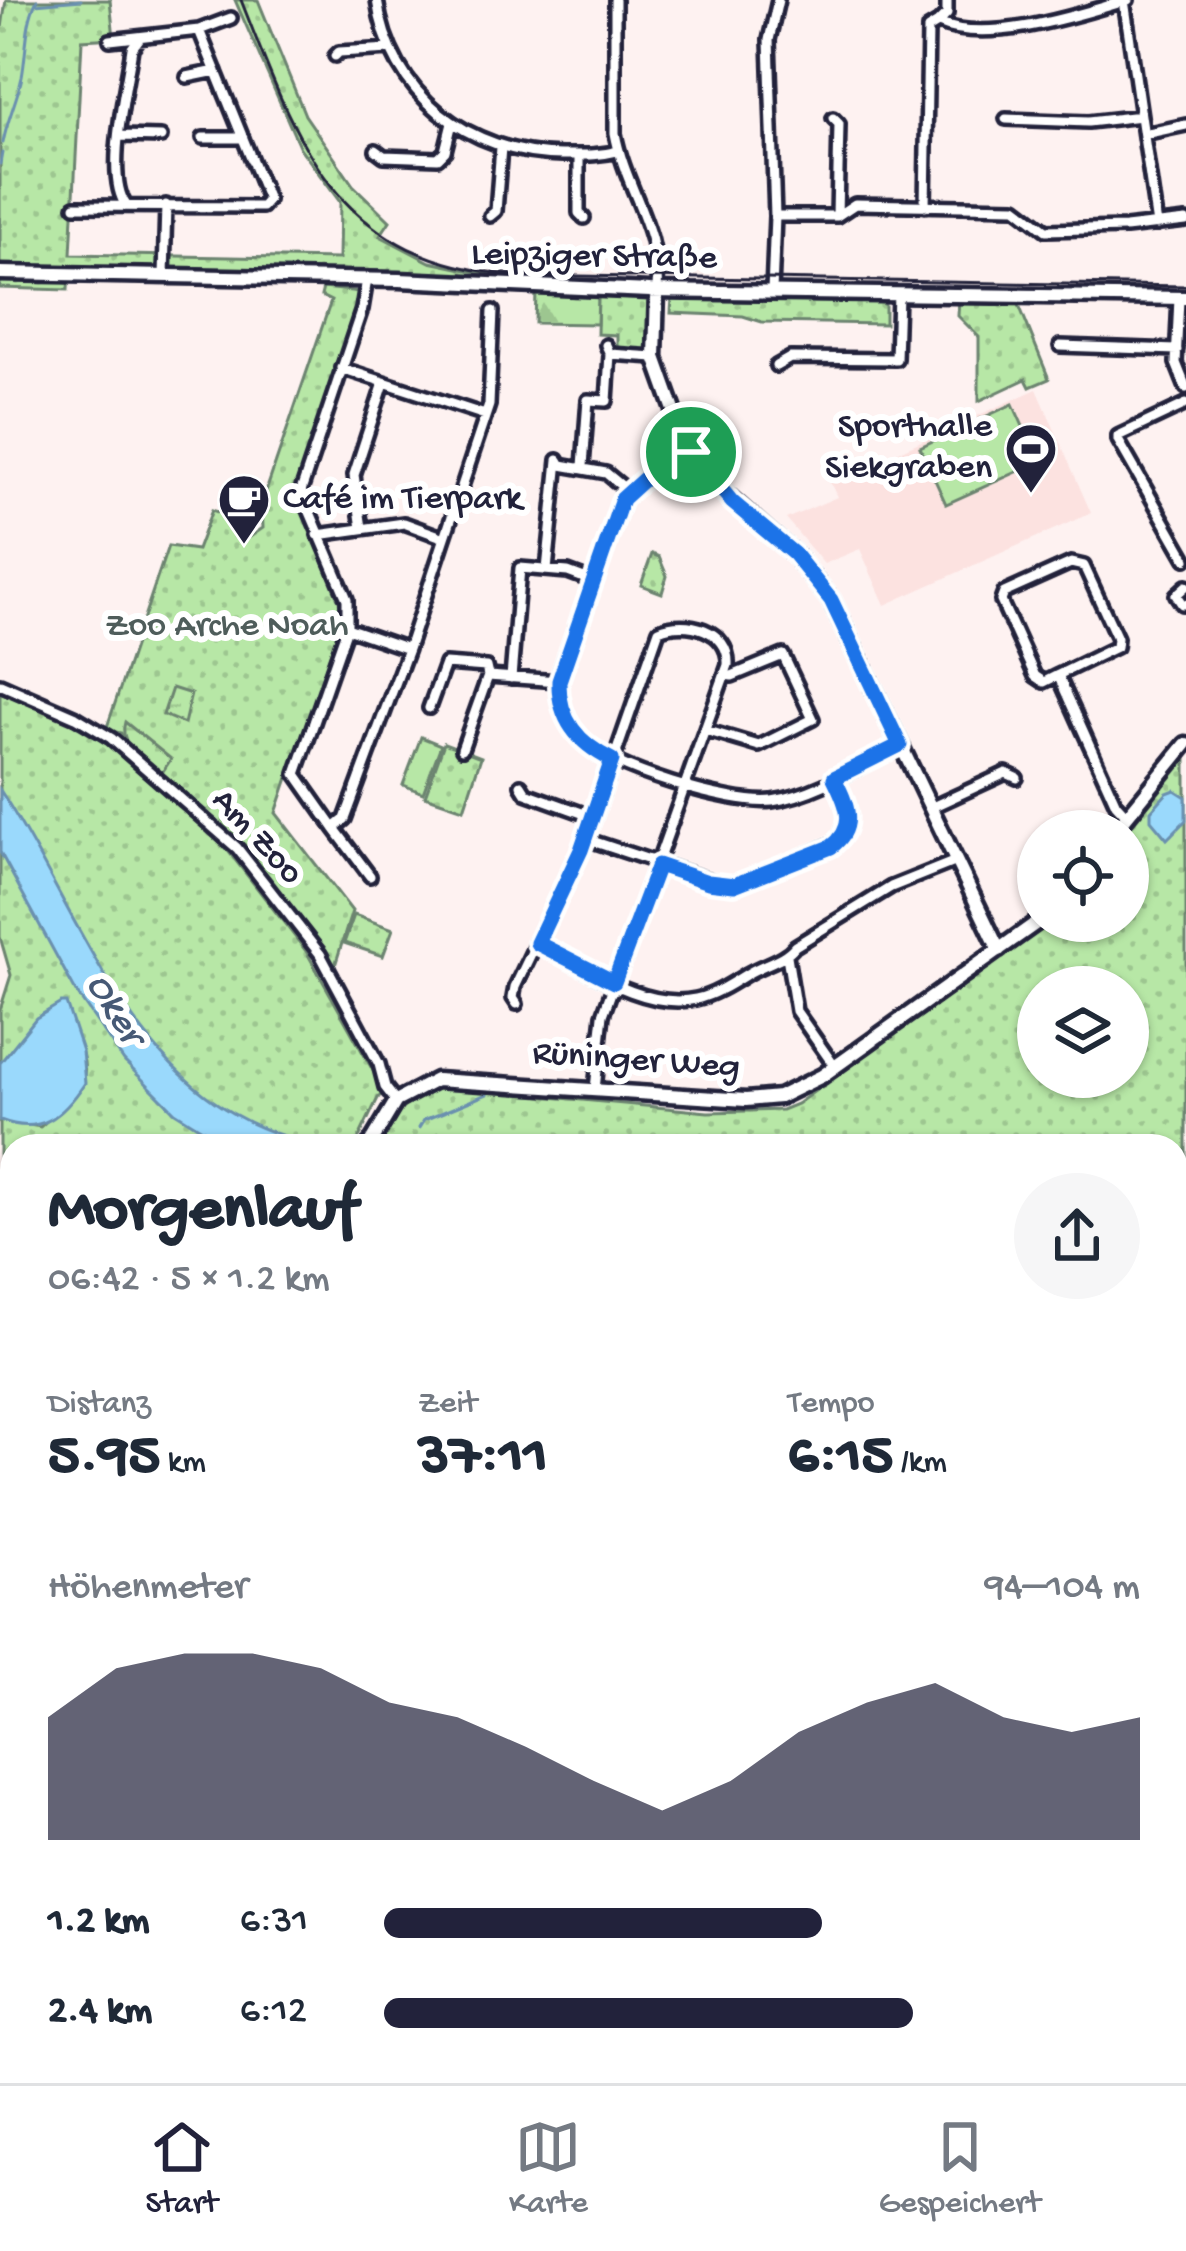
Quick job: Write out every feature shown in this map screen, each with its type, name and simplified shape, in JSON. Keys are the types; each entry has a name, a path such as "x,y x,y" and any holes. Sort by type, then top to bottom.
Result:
{"street":[{"path":"376,0 390,49 410,83 452,123 501,146 529,153 618,151"},
{"path":"615,0 613,111 618,151 649,220 658,266 655,357 670,406 691,452 732,502 794,554 831,600 999,950"},
{"path":"772,292 775,216 769,40 778,0"},
{"path":"925,206 933,26 947,14 947,0"},
{"path":"933,26 1020,26 1126,0 1157,225"},
{"path":"110,40 199,30 230,18"},
{"path":"75,206 262,207 268,200 199,30"},
{"path":"126,205 118,195 120,136 132,48 139,39"},
{"path":"335,56 390,49"},
{"path":"187,77 215,71"},
{"path":"1006,119 1088,122 1141,116"},
{"path":"833,118 838,124 837,216"},
{"path":"376,149 384,156 438,158 445,151 452,123"},
{"path":"1144,134 1186,125"},
{"path":"120,136 161,137"},
{"path":"203,138 243,138"},
{"path":"490,216 496,211 501,146"},
{"path":"579,155 579,213 584,218"},
{"path":"775,216 837,216 855,204 1016,207 1046,230 1186,221"},
{"path":"164,276 166,205"},
{"name":"Leipziger Straße","path":"1,273 367,279 657,291 1182,298"},
{"path":"367,279 302,491 347,598 346,628 296,774 370,877"},
{"path":"776,366 790,358 896,359 898,294"},
{"path":"1182,298 1176,363 1186,388"},
{"path":"334,828 345,819 408,650 485,415 491,393 493,311"},
{"path":"1060,346 1177,350"},
{"path":"583,466 588,400 607,401 608,350 655,357"},
{"path":"341,368 485,415"},
{"path":"362,528 354,475 384,383"},
{"path":"1186,404 1118,440 1186,559"},
{"path":"691,452 629,492 618,507 559,681 561,707 573,731 612,760 732,800 758,802 795,796 900,745"},
{"path":"547,570 558,460 561,465 583,466 612,476 629,492"},
{"path":"318,535 404,523 442,537"},
{"path":"1079,563 1117,638 1116,646 1058,675 1044,682 1035,676 1001,601 1004,593 1079,563"},
{"path":"512,677 520,568 592,580"},
{"path":"1186,586 1176,595 1186,604"},
{"path":"517,1004 515,987 586,839 659,630 686,625 716,635 729,660 614,982 600,1030 595,1089"},
{"path":"346,628 408,650"},
{"path":"705,730 759,746 813,718 783,655 725,675"},
{"path":"429,708 445,664 486,667 488,676 462,749"},
{"path":"1058,675 1122,810"},
{"path":"488,676 559,681"},
{"name":"Am Zoo","path":"0,684 111,738 237,848 320,954 396,1101"},
{"path":"1132,810 1186,744"},
{"path":"930,808 1006,773 1017,778"},
{"path":"586,839 708,882 734,885 831,847 844,835 849,816 834,778"},
{"path":"521,785 526,793 593,817"},
{"path":"537,943 658,999 696,999 717,992 768,961 788,956 795,946 891,887 956,861"},
{"name":"Rüninger Weg","path":"396,1101 423,1084 450,1078 757,1100 801,1089 1017,937"},
{"path":"788,956 796,1011 835,1067"},
{"path":"375,1134 396,1101"}],"shaded area":[{"path":"1037,389 1091,513 885,605 860,549 824,564 786,519 837,497 830,482"}],"green space":[{"path":"6,0 110,0 114,38 82,40 71,254 339,259 340,202 300,148 235,0 258,0 305,115 353,185 390,221 380,236 430,262 496,276 495,287 69,273 68,290 0,288 0,42"},
{"name":"Zoo Arche Noah","path":"323,288 361,292 299,484 299,501 344,614 276,813 352,911 333,972 311,933 238,841 240,835 229,836 124,741 121,733 106,730 168,546 197,550 212,510 226,515 227,527 235,537 250,537 263,528 262,503 331,301 321,296"},
{"path":"536,293 598,294 597,324 535,323"},
{"path":"598,294 653,294 652,353 617,351 617,335 597,334"},
{"path":"672,298 885,302 885,324 762,322 743,316 671,313"},
{"path":"959,298 1017,300 1049,379 1030,387 1026,379 979,401 979,337 958,316"},
{"path":"1013,404 1039,462 946,504 920,447"},
{"path":"652,554 659,557 667,576 662,593 641,585"},
{"path":"0,687 107,739 229,852 306,951 385,1092 361,1134 0,1134 0,1120 40,1127 80,1086 84,1063 66,1009 0,1063 0,1010 11,975 0,937"},
{"path":"172,688 191,694 184,724 163,715"},
{"path":"125,722 171,759 161,774 129,745"},
{"path":"421,737 441,745 423,793 403,785"},
{"path":"444,743 481,757 464,809 425,796"},
{"path":"1186,759 1186,1134 384,1134 406,1105 444,1087 708,1112 782,1110 797,1104 1022,942 1149,942 1149,810 1144,810"},
{"path":"354,915 393,929 383,956 344,943"}],"water":[{"name":"Oker","path":"0,790 93,956 165,1057 209,1098 263,1128 284,1134 210,1134 175,1112 124,1061 76,992 0,852"},
{"path":"1175,790 1186,797 1186,820 1167,839 1151,820 1151,811"},
{"path":"66,1003 82,1051 85,1083 50,1120 27,1126 0,1120 0,1063 36,1018"}],"waterway":[{"path":"3,143 37,0"},
{"path":"35,4 81,0"},
{"path":"0,164 2,153"},
{"path":"419,1128 424,1120 487,1094"}],"tram line":[{"path":"241,0 283,103 332,187 365,220 405,247 455,265 516,275 1186,286"}],"place":[{"name":"Sporthalle Siekgraben","path":"1031,495"},
{"name":"Café im Tierpark","path":"244,546"}],"route":[{"path":"691,452 732,502 794,554 831,600 900,745 834,778 849,816 844,835 831,847 734,885 708,882 658,865 614,982 537,943 581,850 612,760 573,731 561,707 559,681 622,499 644,479 691,452"}]}
